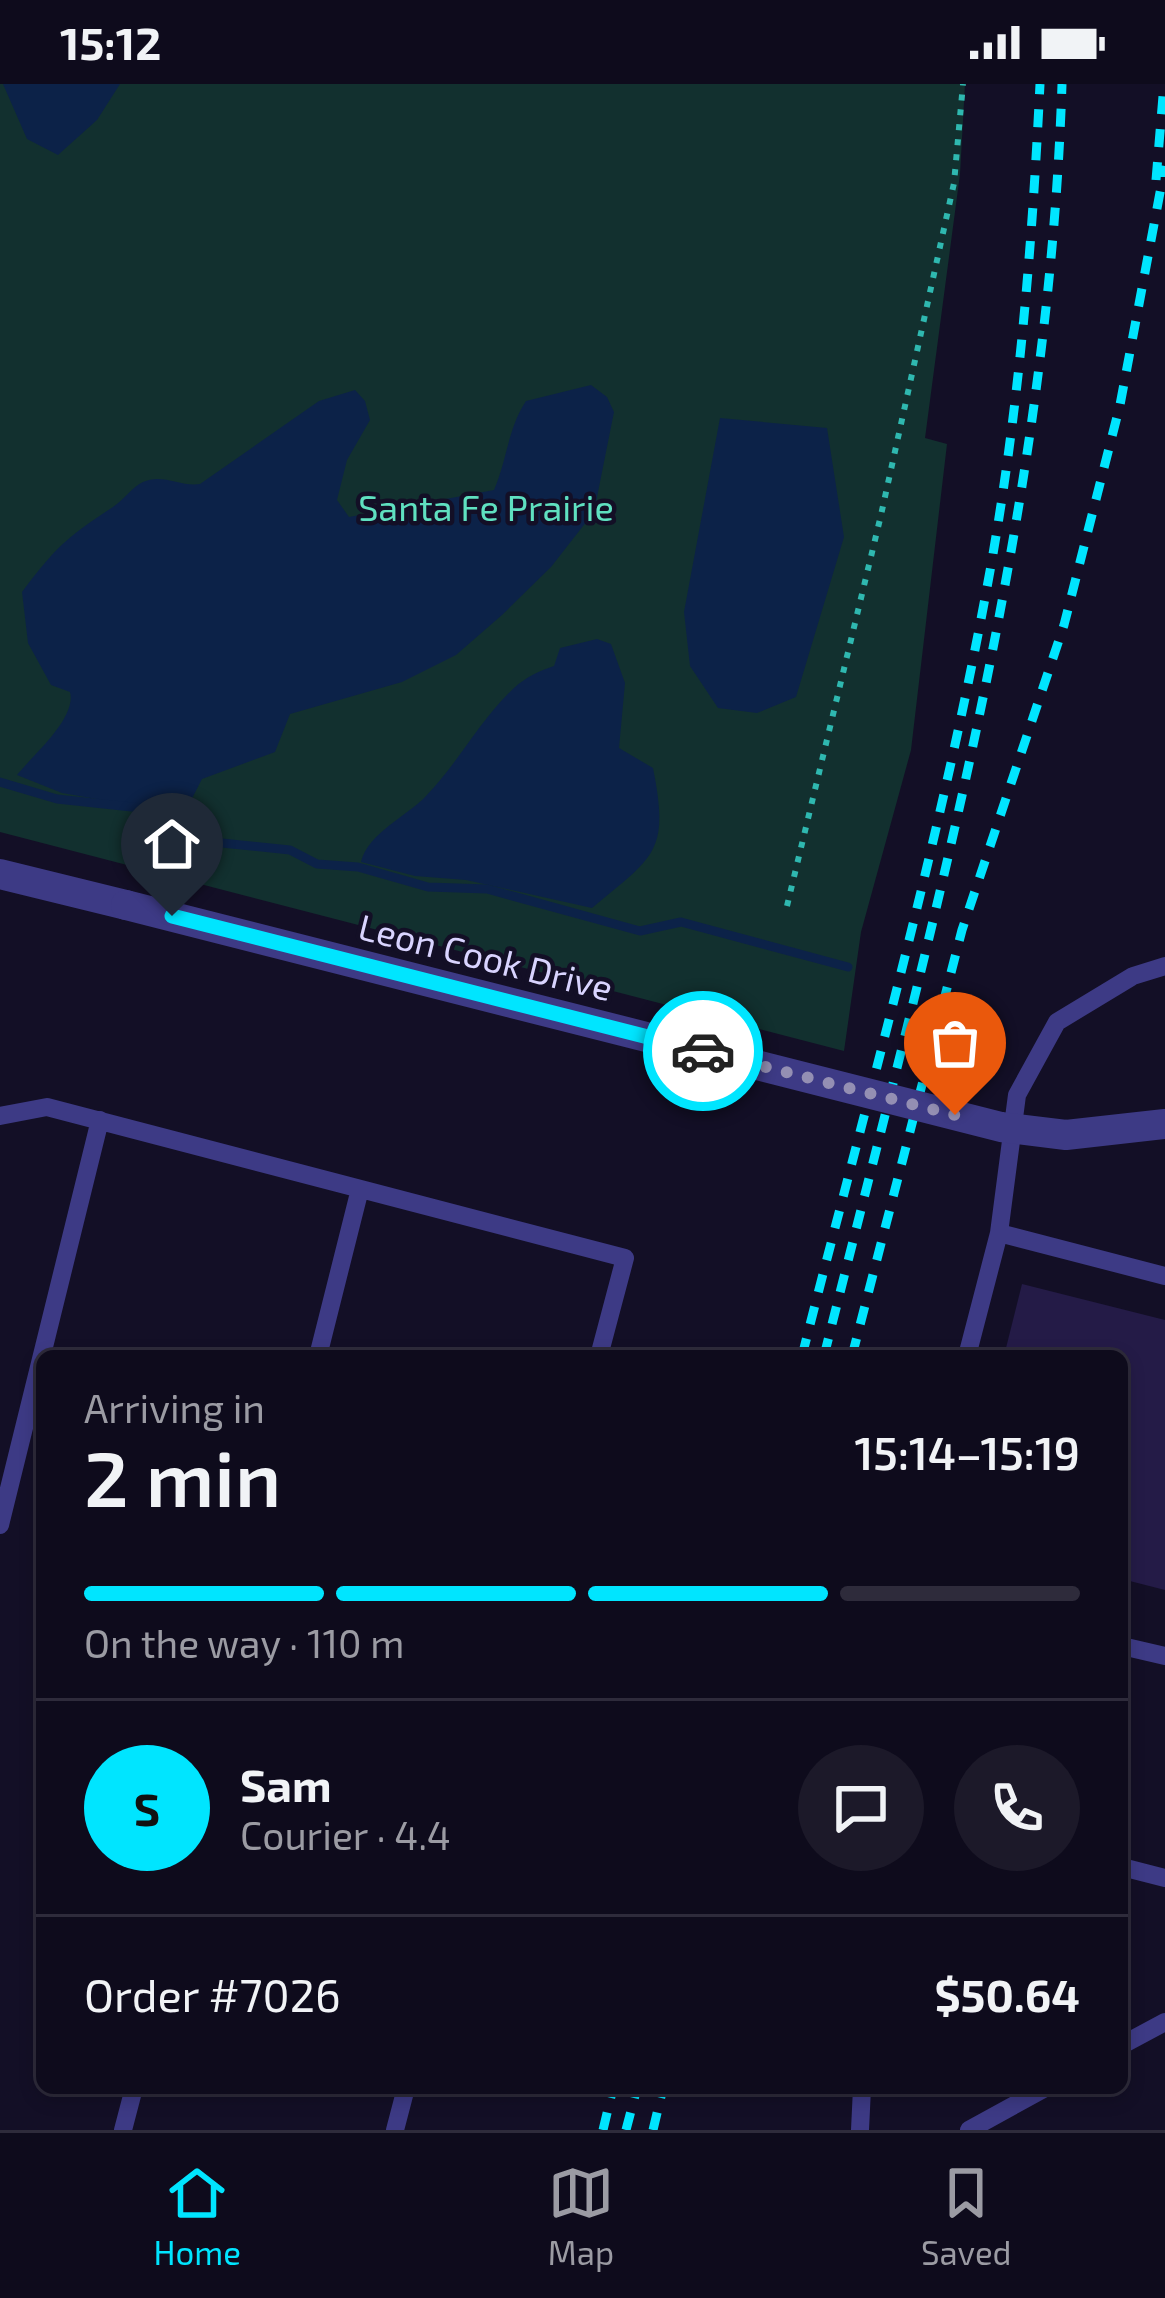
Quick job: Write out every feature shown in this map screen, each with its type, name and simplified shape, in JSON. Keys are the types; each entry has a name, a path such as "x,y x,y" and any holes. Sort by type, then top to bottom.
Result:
{"street":[{"name":"Leon Cook Drive","path":"0,874 1001,1126 1066,1135 1165,1124"}],"lane":[{"path":"969,1350 999,1233 1018,1095 1057,1022 1133,976 1165,966"},
{"path":"0,1116 47,1106 625,1258 601,1350"},
{"path":"43,1350 100,1120"},
{"path":"320,1350 360,1189"},
{"path":"999,1233 1165,1276"},
{"path":"0,1525 36,1379"},
{"path":"1128,1647 1165,1656"},
{"path":"1128,1869 1165,1878"},
{"path":"1128,2042 1165,2021"},
{"path":"123,2130 132,2094"},
{"path":"395,2130 404,2094"},
{"path":"860,2130 862,2094"},
{"path":"969,2130 1034,2094"}],"path":[{"path":"787,906 954,183 963,84"}],"green space":[{"name":"Santa Fe Prairie","path":"0,84 965,84 960,174 925,438 947,444 911,750 861,932 844,1051 0,832"}],"water":[{"path":"3,84 120,84 97,120 58,155 27,139"},
{"path":"591,385 607,397 614,412 594,512 551,567 456,655 402,682 290,714 275,752 202,779 184,814 62,793 17,775 61,724 70,702 70,692 51,685 28,643 22,592 63,544 139,484 157,479 200,484 319,401 355,390 365,401 370,420 347,460 337,500 349,517 494,490 526,401"},
{"path":"720,418 827,428 844,537 796,697 757,713 718,708 690,666 684,612"},
{"path":"597,639 611,644 625,683 619,748 653,768 658,796 658,836 630,876 592,908 361,862 371,842 438,783 514,688 554,666 560,648"}],"building":[{"path":"1022,1284 1165,1320 1165,1590 1128,1581 1128,1350 1006,1350"}],"waterway":[{"path":"0,782 57,799 141,808 181,818 212,842 290,850 317,864 358,867 428,887 487,889 640,931 681,922 848,967"}],"railway":[{"path":"804,1350 927,867 990,571 1023,328 1040,84"},
{"path":"826,1350 942,884 1008,567 1034,407 1052,246 1062,84"},
{"path":"1156,180 1164,84"},
{"path":"854,1350 962,930 1064,625 1120,405 1165,166"},
{"path":"603,2130 612,2094"},
{"path":"626,2130 635,2094"},
{"path":"653,2130 662,2094"}],"way so far":[{"path":"703,1051 955,1115"}],"route":[{"path":"172,916 703,1051"}]}
